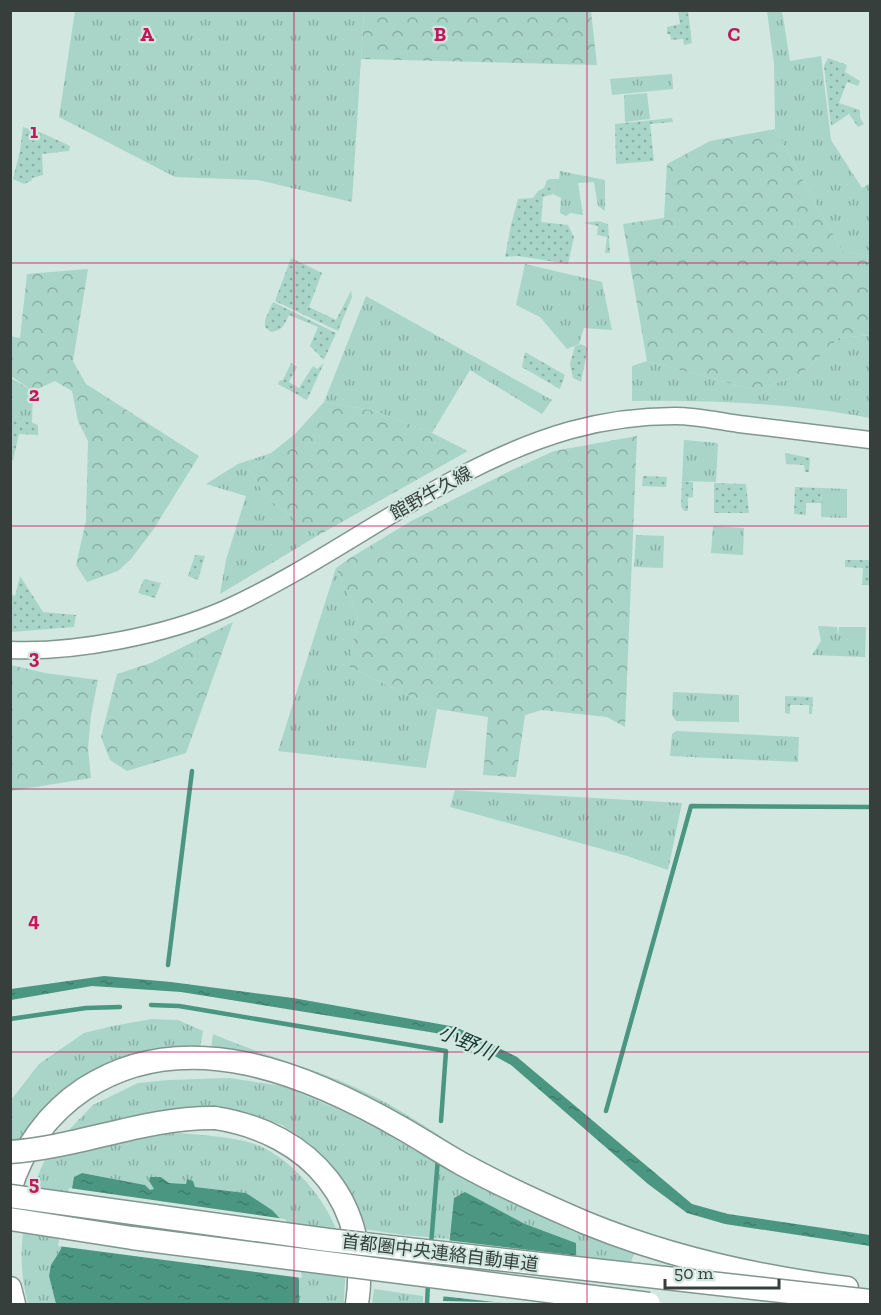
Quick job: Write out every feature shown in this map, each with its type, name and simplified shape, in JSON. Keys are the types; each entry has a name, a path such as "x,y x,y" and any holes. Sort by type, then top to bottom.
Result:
{"highway":[{"path":"10,1190 28,1147 73,1096 94,1083 138,1064 187,1056 214,1058 269,1070 323,1090 377,1115 462,1164 588,1224 659,1249 704,1261 798,1281 870,1291"},
{"path":"10,1152 69,1143 169,1120 215,1118 238,1122 276,1136 308,1157 334,1188 343,1205 357,1245 360,1281 357,1305"},
{"name":"首都圏中央連絡自動車道","path":"10,1196 362,1244 870,1301"},
{"name":"首都圏中央連絡自動車道","path":"10,1220 144,1240 649,1305"},
{"path":"10,1288 14,1305"}],"main road":[{"name":"館野牛久線","path":"10,650 56,650 97,644 166,629 224,609 274,584 353,537 507,452 573,429 630,419 677,416 870,440"}],"green space":[{"path":"75,11 364,11 352,202 258,180 175,177 59,117"},
{"path":"364,11 591,11 597,65 361,59"},
{"path":"678,11 688,11 692,43 684,45 683,39 671,40 670,34 667,34 667,27 680,24"},
{"path":"767,11 782,11 790,61 821,56 831,140 862,188 870,183 870,256 842,251 775,129 774,64"},
{"path":"828,58 847,65 845,72 860,81 858,86 847,82 839,103 860,110 860,118 864,124 858,127 849,114 831,126 824,66"},
{"path":"672,74 673,89 612,95 610,79"},
{"path":"647,93 650,119 625,122 624,95"},
{"path":"672,118 673,122 650,124 654,161 616,164 615,124"},
{"path":"23,127 70,146 69,151 42,154 43,175 32,178 24,184 13,179"},
{"path":"775,129 842,251 870,256 870,335 839,338 800,375 755,390 647,361 623,224 664,218 667,164 710,141"},
{"path":"560,171 605,180 605,211 598,206 594,182 578,183 583,215 570,213 566,216 560,213 561,198 553,194 555,186 552,179 559,179"},
{"path":"552,179 555,186 553,194 543,197 541,222 568,225 574,237 568,264 518,256 505,257 518,199 533,198 538,191 544,188 547,180"},
{"path":"598,221 608,224 610,253 605,253 607,237 597,235 598,226 584,223"},
{"path":"291,258 322,273 309,307 336,320 351,291 352,297 338,331 275,301"},
{"path":"525,264 602,282 612,330 584,328 579,344 567,349 540,317 516,305"},
{"path":"88,269 73,361 86,384 199,456 153,530 131,559 118,571 87,582 76,565 86,521 88,441 78,421 72,391 55,381 33,391 11,376 10,336 20,338 27,274"},
{"path":"366,296 552,400 542,414 470,370 432,433 375,411 324,402"},
{"path":"273,302 336,333 324,360 310,346 318,327 289,315 278,330 271,332 265,327 265,320"},
{"path":"870,335 870,418 811,409 752,404 632,401 632,366 647,361 755,390 800,375 839,338"},
{"path":"581,344 588,348 581,382 573,378 570,364 575,346"},
{"path":"525,352 565,375 560,389 522,367"},
{"path":"291,363 297,367 289,382 299,388 313,366 317,369 324,363 307,400 278,384 283,380"},
{"path":"11,378 33,391 32,423 11,414"},
{"path":"324,402 375,411 432,433 468,451 317,536 266,497 250,470 295,434"},
{"path":"11,414 38,425 38,435 19,434 11,461"},
{"path":"637,436 625,727 607,717 542,710 525,715 516,777 483,775 488,717 437,709 349,667 358,616 336,568 413,520 554,451"},
{"path":"684,440 718,443 716,482 682,481"},
{"path":"271,453 250,470 266,497 317,536 220,594 226,560 246,496 206,484 238,464"},
{"path":"785,453 810,458 809,472 805,472 804,465 786,464"},
{"path":"643,476 667,477 666,487 642,486"},
{"path":"682,481 693,482 693,497 688,498 688,511 684,511 681,506"},
{"path":"714,483 746,484 749,513 714,513"},
{"path":"795,487 822,488 821,503 806,503 806,515 794,514"},
{"path":"822,488 847,489 847,518 821,517"},
{"path":"713,526 744,528 743,555 711,553"},
{"path":"636,535 664,536 663,568 634,567"},
{"path":"195,555 205,556 198,580 188,576"},
{"path":"845,560 870,560 869,585 862,585 863,568 845,567"},
{"path":"336,568 358,616 349,667 437,709 426,768 278,751"},
{"path":"20,576 43,612 76,615 74,627 11,632 11,594 15,596"},
{"path":"144,579 161,583 155,598 138,593"},
{"path":"233,622 186,753 127,771 110,760 101,737 117,674 151,663"},
{"path":"818,626 837,627 838,636 839,627 866,627 865,657 812,655 821,641"},
{"path":"11,665 45,673 98,680 91,715 88,748 91,778 11,791"},
{"path":"673,692 739,695 739,722 676,721 672,715"},
{"path":"785,696 813,697 812,714 809,714 809,705 790,705 790,714 785,713"},
{"path":"676,731 799,737 798,762 670,756 672,734"},
{"path":"455,790 682,803 668,870 627,856 450,807"},
{"path":"152,1019 178,1020 203,1031 200,1049 154,1048 109,1063 79,1079 66,1089 41,1112 19,1141 11,1142 11,1100 39,1064 84,1033"},
{"path":"213,1034 365,1092 406,1114 472,1157 211,1049"},
{"path":"229,1078 283,1086 342,1111 444,1163 467,1180 574,1232 636,1248 631,1262 573,1256 576,1243 454,1198 449,1239 364,1229 356,1204 341,1177 310,1144 282,1125 247,1113 211,1108 171,1109 67,1132 93,1105 138,1083"},
{"path":"170,1132 248,1142 272,1152 299,1174 322,1202 338,1233 345,1262 344,1304 299,1304 299,1281 246,1193 195,1187 187,1179 186,1184 169,1183 161,1177 149,1181 154,1189 150,1191 145,1185 82,1173 74,1177 61,1249 51,1265 49,1276 56,1304 28,1304 22,1266 24,1228 32,1192 47,1155"},
{"path":"374,1289 423,1296 423,1304 372,1304"}],"water":[{"name":"小野川","path":"104,976 293,998 456,1027 517,1057 692,1204 728,1214 870,1235 870,1246 725,1224 687,1213 648,1184 511,1065 482,1049 448,1035 181,992 92,986 11,1000 11,989"},
{"path":"82,1173 145,1185 150,1190 154,1189 149,1181 150,1177 161,1177 169,1183 186,1184 187,1179 193,1181 195,1187 246,1193 272,1210 287,1226 299,1281 299,1304 56,1304 49,1276 51,1265 61,1249 74,1177"},
{"path":"465,1192 525,1224 576,1243 577,1304 443,1301 454,1198"}],"pier":[{"path":"69,1188 285,1219 297,1249 302,1278 58,1246"},
{"path":"446,1240 579,1256 580,1304 513,1304 440,1296"}],"waterway":[{"path":"168,965 192,771"},
{"path":"606,1111 691,806 870,807"},
{"name":"小野川","path":"151,1005 179,1006 446,1051 441,1121"},
{"path":"10,1019 86,1008 120,1007"},
{"path":"431,1245 438,1158"},
{"path":"427,1304 428,1283"}]}
